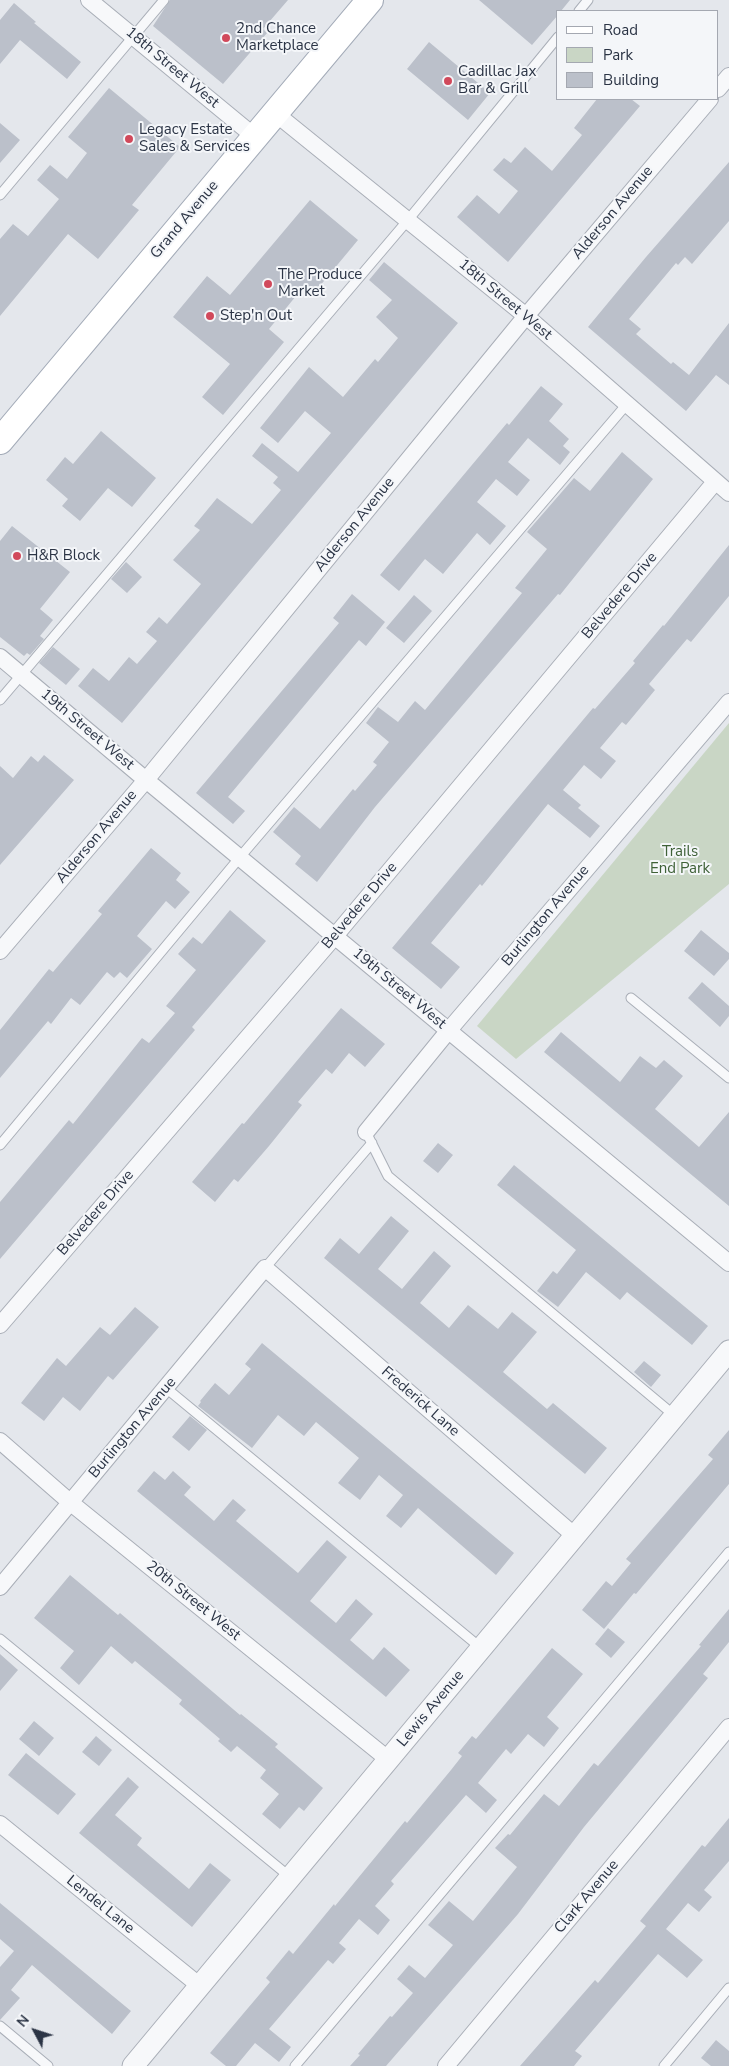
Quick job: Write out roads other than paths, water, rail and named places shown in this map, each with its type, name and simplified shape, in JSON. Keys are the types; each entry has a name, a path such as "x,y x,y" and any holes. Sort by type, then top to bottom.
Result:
{"main road":[{"name":"Grand Avenue","path":"0,441 370,0"}],"street":[{"name":"18th Street West","path":"89,0 255,137"},
{"path":"719,88 729,76"},
{"name":"Alderson Avenue","path":"0,951 146,780 526,316 709,100"},
{"name":"18th Street West","path":"275,113 526,316 729,493"},
{"name":"Belvedere Drive","path":"0,1325 335,936 715,482"},
{"name":"19th Street West","path":"0,656 146,780 729,1263"},
{"name":"Burlington Avenue","path":"369,1138 449,1030 729,702"},
{"name":"Burlington Avenue","path":"0,1586 265,1268"},
{"name":"Frederick Lane","path":"265,1268 575,1536"},
{"name":"Lewis Avenue","path":"133,2066 729,1351"},
{"name":"20th Street West","path":"0,1441 71,1503 389,1760"},
{"name":"Clark Avenue","path":"446,2066 729,1727"},
{"name":"Lendel Lane","path":"0,1824 200,1986"}],"lane":[{"path":"0,195 164,0"},
{"path":"580,10 588,0"},
{"path":"0,700 408,220 556,39"},
{"path":"0,1145 240,857 626,404"},
{"path":"631,998 729,1078"},
{"path":"265,1268 369,1138 388,1176 675,1416"},
{"path":"166,1388 482,1648"},
{"path":"295,2066 729,1552"},
{"path":"0,1639 290,1877"},
{"path":"664,2066 729,1988"},
{"path":"0,2026 48,2066"}],"place":[{"name":"2nd Chance Marketplace","path":"226,38"},
{"name":"Cadillac Jax Bar & Grill","path":"448,81"},
{"name":"Legacy Estate Sales & Services","path":"129,139"},
{"name":"The Produce Market","path":"268,284"},
{"name":"Step'n Out","path":"210,316"},
{"name":"H&R Block","path":"17,556"}],"park label":[{"name":"Trails End Park","path":"680,860"}]}
